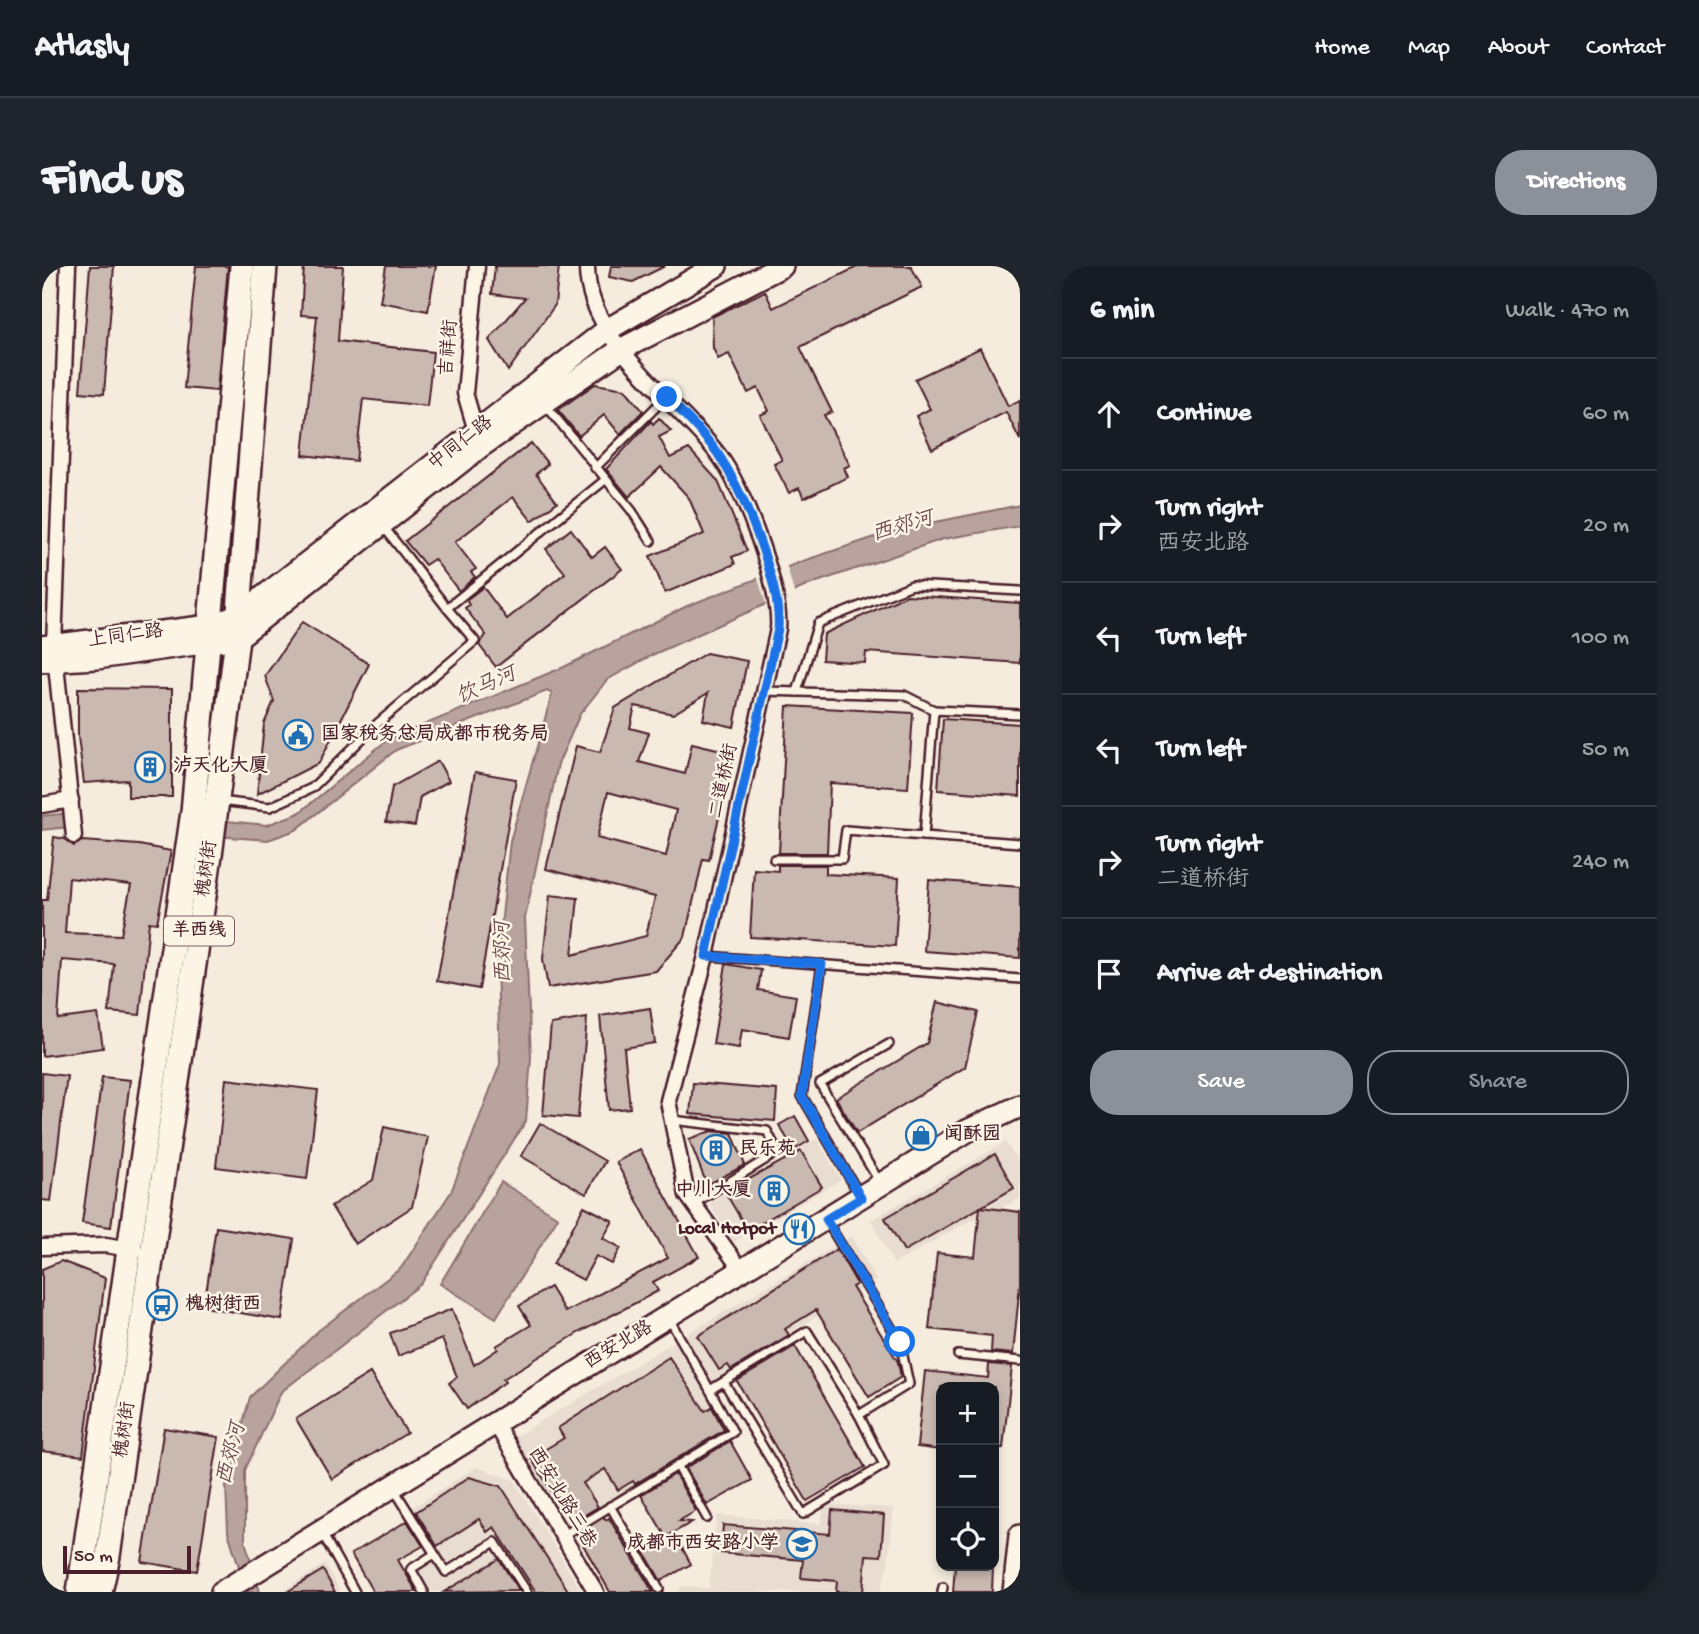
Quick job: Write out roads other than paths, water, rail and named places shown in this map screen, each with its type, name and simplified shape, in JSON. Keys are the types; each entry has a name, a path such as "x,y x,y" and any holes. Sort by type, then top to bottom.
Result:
{"main road":[{"name":"槐树街","path":"79,1592 193,812 242,266"},
{"name":"槐树街","path":"100,1592 108,1556 217,801 239,626 265,266"}],"street":[{"path":"68,266 48,653 74,836"},
{"name":"吉祥街","path":"476,431 465,393 477,266"},
{"name":"二道桥街","path":"587,266 592,298 607,330 720,457 776,591 779,615 764,691 706,956 668,1101 687,1195 742,1271"},
{"name":"中同仁路","path":"209,634 239,626 476,431 607,330 716,266"},
{"path":"239,626 382,524 481,446 622,349 782,266"},
{"name":"上同仁路","path":"48,653 209,634"},
{"path":"42,805 71,800"},
{"name":"西安北路","path":"222,1592 967,1131 1020,1106"},
{"path":"42,1247 106,1245 152,1252"},
{"name":"西安北路三巷","path":"495,1423 596,1592"},
{"path":"1016,1584 1020,1536"}],"lane":[{"path":"595,468 667,397"},
{"path":"544,403 632,511 651,541"},
{"path":"447,608 605,480"},
{"path":"217,801 271,807 312,789 378,723 475,641 382,524"},
{"path":"797,692 818,623 912,585 1020,591"},
{"path":"764,691 904,695 934,710 1020,714"},
{"path":"924,836 934,710"},
{"path":"774,859 842,859 846,830 1020,843"},
{"path":"706,956 1020,979"},
{"path":"822,964 802,1096 861,1198"},
{"path":"881,1185 820,1084 890,1044"},
{"path":"672,1120 767,1131 778,1152 693,1204"},
{"path":"826,1219 900,1342 909,1384 859,1415"},
{"path":"562,1536 733,1432 668,1317"},
{"path":"710,1390 807,1331 859,1415 884,1465 803,1514 724,1382"},
{"path":"958,1355 1020,1361"},
{"path":"677,1465 707,1518"},
{"path":"391,1485 446,1572 495,1542 527,1592"},
{"path":"610,1506 659,1589"},
{"path":"320,1530 355,1592"},
{"path":"424,1592 411,1569 433,1555"}],"water":[{"name":"西郊河","path":"1020,505 1020,526 943,539 811,584 652,655 607,680 580,714 558,764 525,918 531,1058 526,1121 421,1284 281,1392 245,1470 245,1541 260,1592 247,1592 228,1532 226,1485 250,1397 318,1331 401,1268 451,1192 500,1064 497,964 510,841 552,694 547,691 396,750 296,830 268,840 217,836 218,820 267,825 299,813 387,740 564,667 687,606 803,561 896,530"},
{"path":"69,813 69,827 42,830 42,816"},
{"path":"501,1182 558,1217 496,1318 440,1284"}],"place":[{"name":"国家税务总局成都市税务局","path":"298,735"},
{"name":"泸天化大厦","path":"150,767"},
{"name":"闻酥园","path":"921,1135"},
{"name":"民乐苑","path":"716,1150"},
{"name":"中川大厦","path":"774,1191"},
{"name":"Local Hotpot","path":"799,1229"},
{"name":"槐树街西","path":"162,1305"},
{"name":"成都市西安路小学","path":"802,1544"}],"water label":[{"name":"饮马河","path":"487,687"}]}
